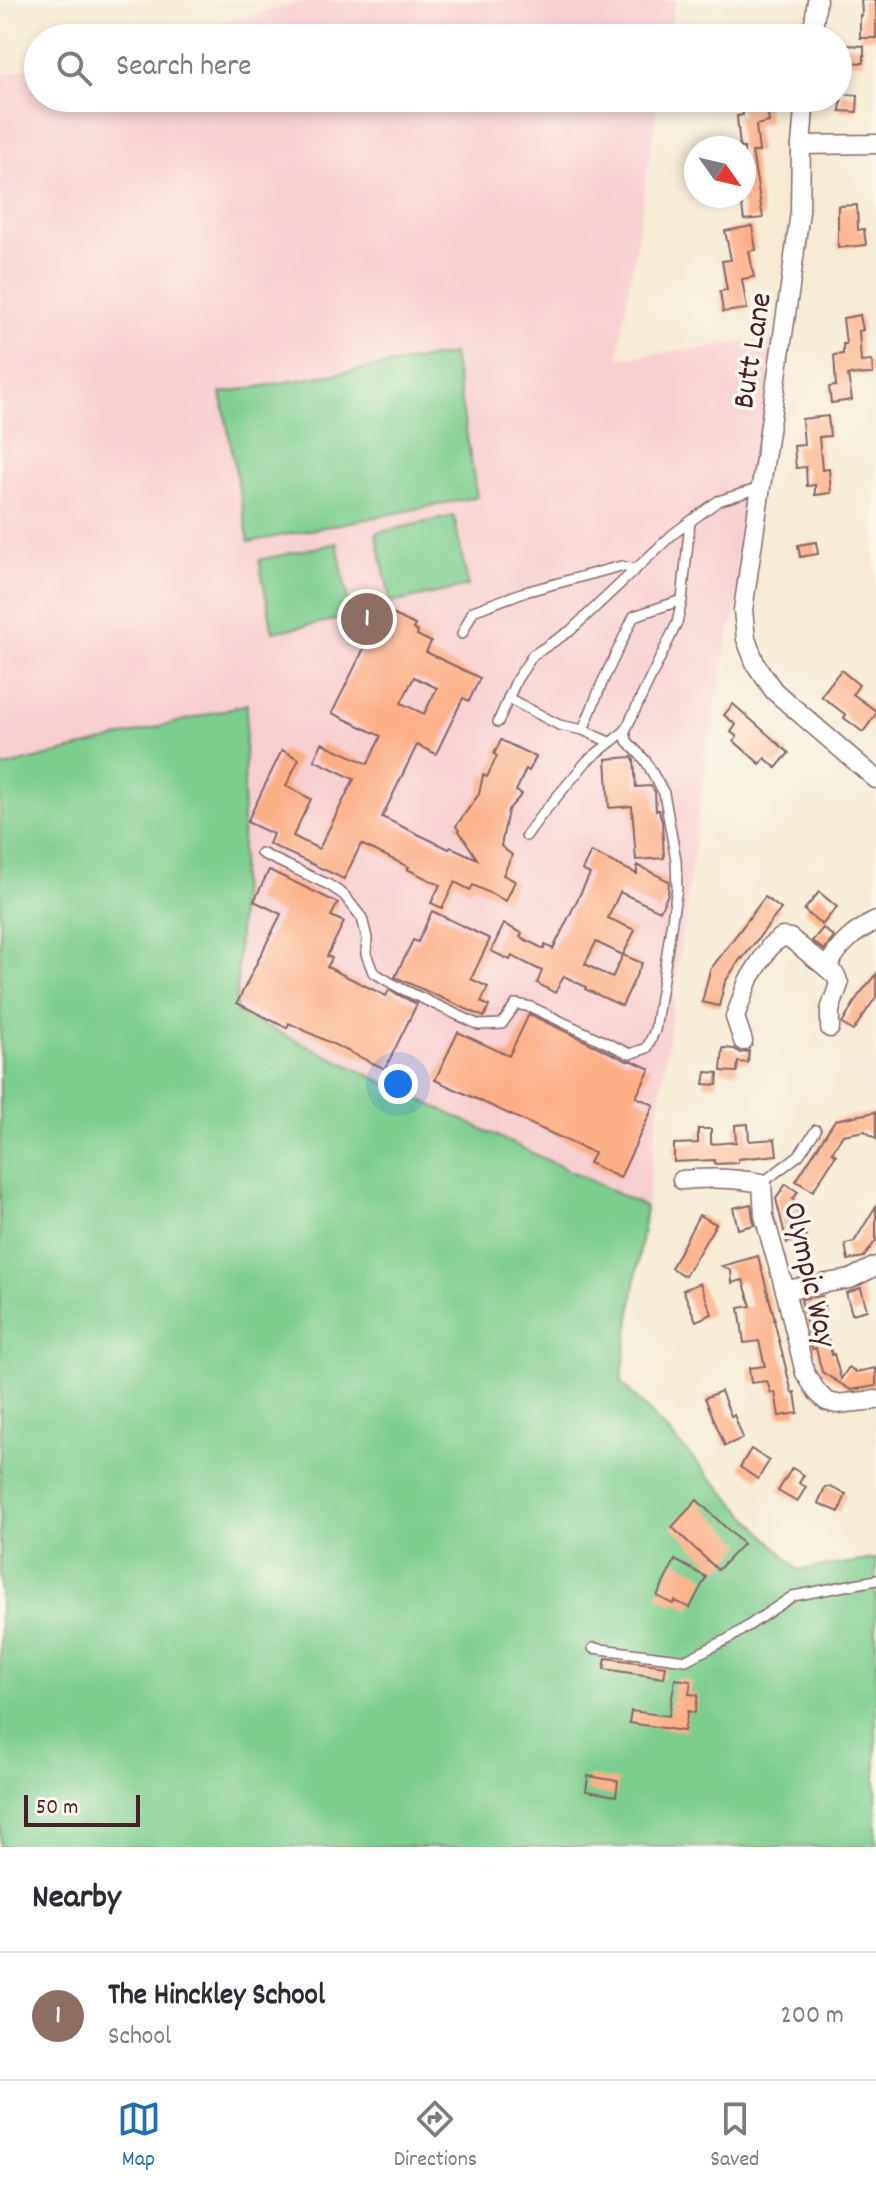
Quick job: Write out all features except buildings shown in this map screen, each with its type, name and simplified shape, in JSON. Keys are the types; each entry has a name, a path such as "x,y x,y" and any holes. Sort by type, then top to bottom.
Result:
{"street":[{"path":"814,24 817,0"},
{"name":"Butt Lane","path":"804,112 800,211 743,610 746,639 756,665 774,691 876,779"},
{"path":"801,145 876,144"},
{"path":"827,968 853,933 876,921"},
{"path":"743,1041 735,1017 748,981 771,945 782,937 790,938 836,976 839,984 830,1010 830,1028"},
{"name":"Olympic Way","path":"682,1180 711,1177 762,1183 764,1216 805,1373 826,1401 836,1404 876,1400"},
{"path":"785,1290 850,1279 876,1266"}],"lane":[{"path":"498,722 517,679 533,655 570,631 635,569 718,501 760,488"},
{"path":"526,836 587,761 625,731 670,640 682,600 690,522"},
{"path":"462,634 473,611 521,593 621,566 635,569"},
{"path":"583,730 634,616 682,600"},
{"path":"508,698 559,725 583,730 609,742"},
{"path":"261,853 344,895 362,918 367,938 366,954 373,972 398,987 479,1025 502,1024 516,1004 531,1007 630,1054 647,1048 655,1030 677,888 676,860 664,793 645,760 627,741 625,731"},
{"path":"762,1183 799,1155 816,1130"},
{"path":"593,1648 686,1660 730,1638 793,1596 876,1580"}],"shaded area":[{"path":"312,0 675,0 671,24 213,24"},
{"path":"24,69 24,112 657,112 618,358 774,339 739,597 727,642 699,811 646,1207 236,1012 247,704 0,768 0,75"}],"green space":[{"path":"453,354 477,497 249,542 221,393"},
{"path":"454,516 468,586 391,603 376,533"},
{"path":"337,543 351,617 273,632 259,560"},
{"path":"247,704 236,1012 646,1207 621,1382 798,1570 876,1559 876,1847 0,1847 0,768"}],"place":[{"name":"The Hinckley School","path":"367,619"}]}
